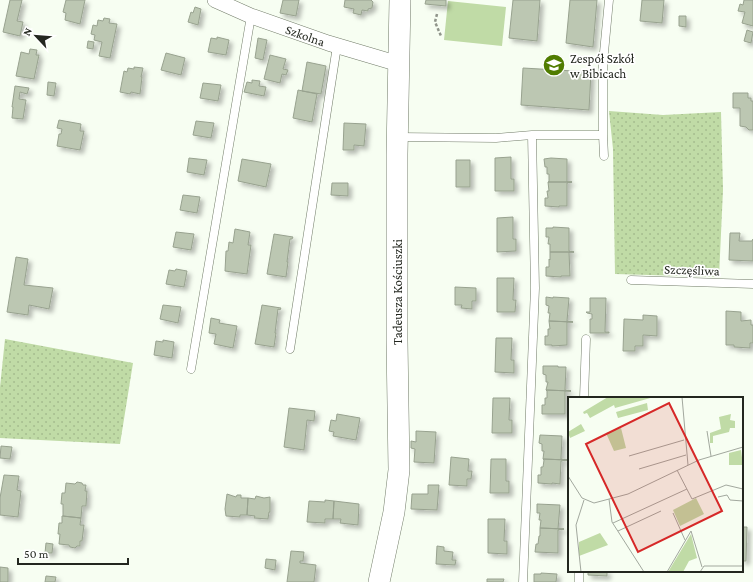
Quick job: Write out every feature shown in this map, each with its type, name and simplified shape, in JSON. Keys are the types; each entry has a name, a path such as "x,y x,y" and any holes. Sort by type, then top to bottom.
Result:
{"street":[{"name":"Szkolna","path":"215,0 250,16 337,46 399,64"},
{"name":"Tadeusza Kościuszki","path":"379,582 394,512 399,470 397,341 400,0"}],"lane":[{"path":"604,156 603,63 609,0"},
{"path":"191,370 250,16"},
{"path":"290,349 337,46"},
{"path":"398,137 496,138 532,134 603,135"},
{"path":"523,582 535,288 532,134"},
{"name":"Szczęśliwa","path":"630,280 753,284"},
{"path":"584,397 586,339"}],"path":[{"path":"437,14 435,22 441,36"}],"green space":[{"path":"448,1 506,7 502,46 444,40"},
{"path":"609,111 663,115 721,112 723,190 719,277 615,274 613,149"},
{"path":"5,339 133,363 120,444 0,438 0,387"}],"building":[{"path":"10,0 22,0 17,21 23,22 20,36 3,32"},
{"path":"66,0 85,0 80,24 65,20 66,13 63,12"},
{"path":"283,0 299,0 296,16 280,13"},
{"path":"345,0 371,0 373,2 372,8 368,9 368,11 362,10 361,15 353,13 354,9 344,7"},
{"path":"426,0 446,0 446,6 425,4"},
{"name":"Zespół Szkół w Bibicach","path":"513,0 540,0 537,41 509,38"},
{"path":"570,0 597,0 593,47 566,43"},
{"path":"642,0 664,0 662,23 640,21"},
{"path":"744,0 753,0 753,26 742,23 745,12 738,11 740,4 743,5"},
{"path":"195,7 201,9 198,25 188,22 191,12 193,13"},
{"path":"679,16 686,16 686,27 679,26"},
{"path":"104,18 110,19 109,23 117,24 110,58 99,56 102,42 94,40 95,35 91,34 93,25 97,26 98,20 103,21"},
{"path":"747,30 753,32 751,43 744,41"},
{"path":"217,37 229,40 226,55 208,52 211,38 217,39"},
{"path":"258,38 267,40 263,60 255,58"},
{"path":"88,41 94,42 93,49 87,48"},
{"path":"30,49 37,50 36,55 39,55 34,79 16,76 21,52 29,54"},
{"path":"166,53 185,58 181,75 161,70"},
{"path":"270,55 286,59 283,69 288,70 286,75 282,74 280,83 264,79"},
{"path":"307,62 326,66 321,94 302,91"},
{"path":"134,67 143,68 140,94 120,92 124,71 127,72 128,68 134,69"},
{"path":"523,68 591,72 589,110 521,105"},
{"path":"252,80 260,81 259,86 266,87 264,96 244,92 247,82 252,83"},
{"path":"48,82 56,83 54,96 47,95"},
{"path":"203,83 221,85 218,101 200,98"},
{"path":"15,86 29,88 27,94 20,92 19,99 26,100 23,119 12,118"},
{"path":"298,90 317,94 312,122 293,118"},
{"path":"733,93 748,93 748,98 751,98 751,101 753,101 753,130 740,126 740,108 733,108"},
{"path":"59,120 81,124 80,131 84,131 80,150 57,146 59,134 61,134 62,129 57,128"},
{"path":"196,121 214,123 211,138 193,135"},
{"path":"344,123 366,124 364,146 354,145 354,150 343,150"},
{"path":"511,157 511,179 514,179 514,191 495,191 495,158"},
{"path":"189,158 207,160 204,175 187,172"},
{"path":"242,159 271,164 266,187 238,181"},
{"path":"544,159 567,159 567,182 549,182 549,174 547,174 547,167 545,167"},
{"path":"456,160 470,160 470,187 456,187"},
{"path":"548,182 572,182 567,183 567,206 545,206 545,198 548,198 547,191 549,191"},
{"path":"332,183 348,183 348,196 331,195"},
{"path":"183,195 200,197 197,213 180,210"},
{"path":"513,217 513,239 516,239 516,251 497,252 497,218"},
{"path":"546,228 569,228 569,251 574,252 550,252 550,244 548,244 549,237 546,237"},
{"path":"235,229 250,232 248,245 251,245 247,274 225,271 226,251 228,251 229,242 233,243"},
{"path":"176,232 194,234 191,250 173,247"},
{"path":"730,233 740,233 739,241 752,241 753,239 753,261 729,260"},
{"path":"274,234 293,237 290,239 286,277 267,274"},
{"path":"550,252 569,252 570,276 546,276 546,267 549,267"},
{"path":"16,257 28,259 24,285 53,288 49,309 29,305 28,315 7,312"},
{"path":"176,269 187,271 184,287 166,284 169,270 175,271"},
{"path":"497,278 514,278 513,300 516,300 515,312 497,312"},
{"path":"455,287 476,288 476,301 472,301 472,309 461,308 462,305 455,305"},
{"path":"546,297 569,298 567,321 573,322 549,321 550,313 548,313 549,306 546,305"},
{"path":"590,298 606,298 605,332 609,333 590,333 590,319 592,319 592,314 586,312 590,312"},
{"path":"163,305 181,307 178,323 160,319"},
{"path":"262,305 281,308 280,310 278,309 274,347 255,344"},
{"path":"726,311 741,312 741,321 751,320 751,325 753,325 753,343 750,343 750,348 726,345"},
{"path":"643,315 657,316 657,336 643,335 643,346 635,346 635,351 623,351 624,319 643,320"},
{"path":"211,318 220,320 219,323 237,326 233,348 214,344 216,334 209,333"},
{"path":"549,321 573,322 567,322 567,345 545,345 545,336 548,336 548,329 550,329"},
{"path":"496,338 512,338 511,360 514,360 514,373 495,372"},
{"path":"163,340 174,342 172,358 154,355 156,341 163,342"},
{"path":"543,366 566,367 565,390 571,391 546,390 548,382 546,382 546,375 543,374"},
{"path":"546,390 571,391 565,391 565,414 542,414 542,405 545,405 545,398 547,398"},
{"path":"493,398 510,398 509,420 512,420 512,433 492,433"},
{"path":"289,408 315,411 314,421 307,420 304,450 284,447"},
{"path":"337,414 360,418 356,440 333,436 334,432 329,431 331,420 336,421"},
{"path":"416,431 436,432 434,463 414,462 415,449 411,448 411,441 416,442"},
{"path":"540,435 562,436 561,459 567,460 543,459 544,451 542,451 542,444 539,443"},
{"path":"1,446 12,447 10,459 0,458"},
{"path":"451,457 469,459 468,471 472,471 471,479 467,479 467,486 449,485"},
{"path":"491,459 506,459 506,481 509,481 509,493 490,493"},
{"path":"543,459 567,460 561,461 560,484 538,483 538,475 541,475 541,467 543,467"},
{"path":"4,475 19,476 17,490 21,491 18,517 0,515 0,498"},
{"path":"77,482 86,485 86,506 82,506 81,518 63,516 63,504 61,504 62,493 65,493 66,483 75,484"},
{"path":"428,485 439,485 437,510 411,509 412,494 428,494"},
{"path":"227,494 236,497 237,495 241,495 241,498 248,498 247,515 240,515 240,517 226,516 225,509"},
{"path":"256,496 264,498 270,497 270,512 268,519 254,518 255,516 247,515 248,498 255,499"},
{"path":"325,500 334,501 333,519 325,519 325,523 307,522 309,501 325,502"},
{"path":"334,501 359,504 358,525 340,523 341,519 333,519"},
{"path":"537,504 560,505 558,529 540,528 541,520 539,520 540,513 537,513"},
{"path":"62,516 81,518 80,525 84,525 80,546 75,548 70,547 69,545 59,544 59,523 62,523"},
{"path":"488,519 505,519 504,541 507,541 507,554 488,553"},
{"path":"743,527 747,527 746,561 743,561"},
{"path":"540,528 564,529 558,530 558,553 535,552 536,544 538,544 540,536"},
{"path":"46,543 53,544 52,553 45,553"},
{"path":"437,546 444,547 444,551 453,552 452,560 456,560 455,565 436,564"},
{"path":"291,551 304,552 303,561 300,561 300,563 316,565 314,582 287,582"},
{"path":"266,559 276,560 275,570 265,568"},
{"path":"0,567 8,568 8,582 0,582"},
{"path":"588,572 607,572 607,576 588,575"},
{"path":"534,574 557,574 556,582 534,582"},
{"path":"46,576 56,577 55,582 45,582"},
{"path":"487,579 504,579 503,582 487,582"}],"place":[{"name":"Zespół Szkół w Bibicach","path":"554,65"}]}
